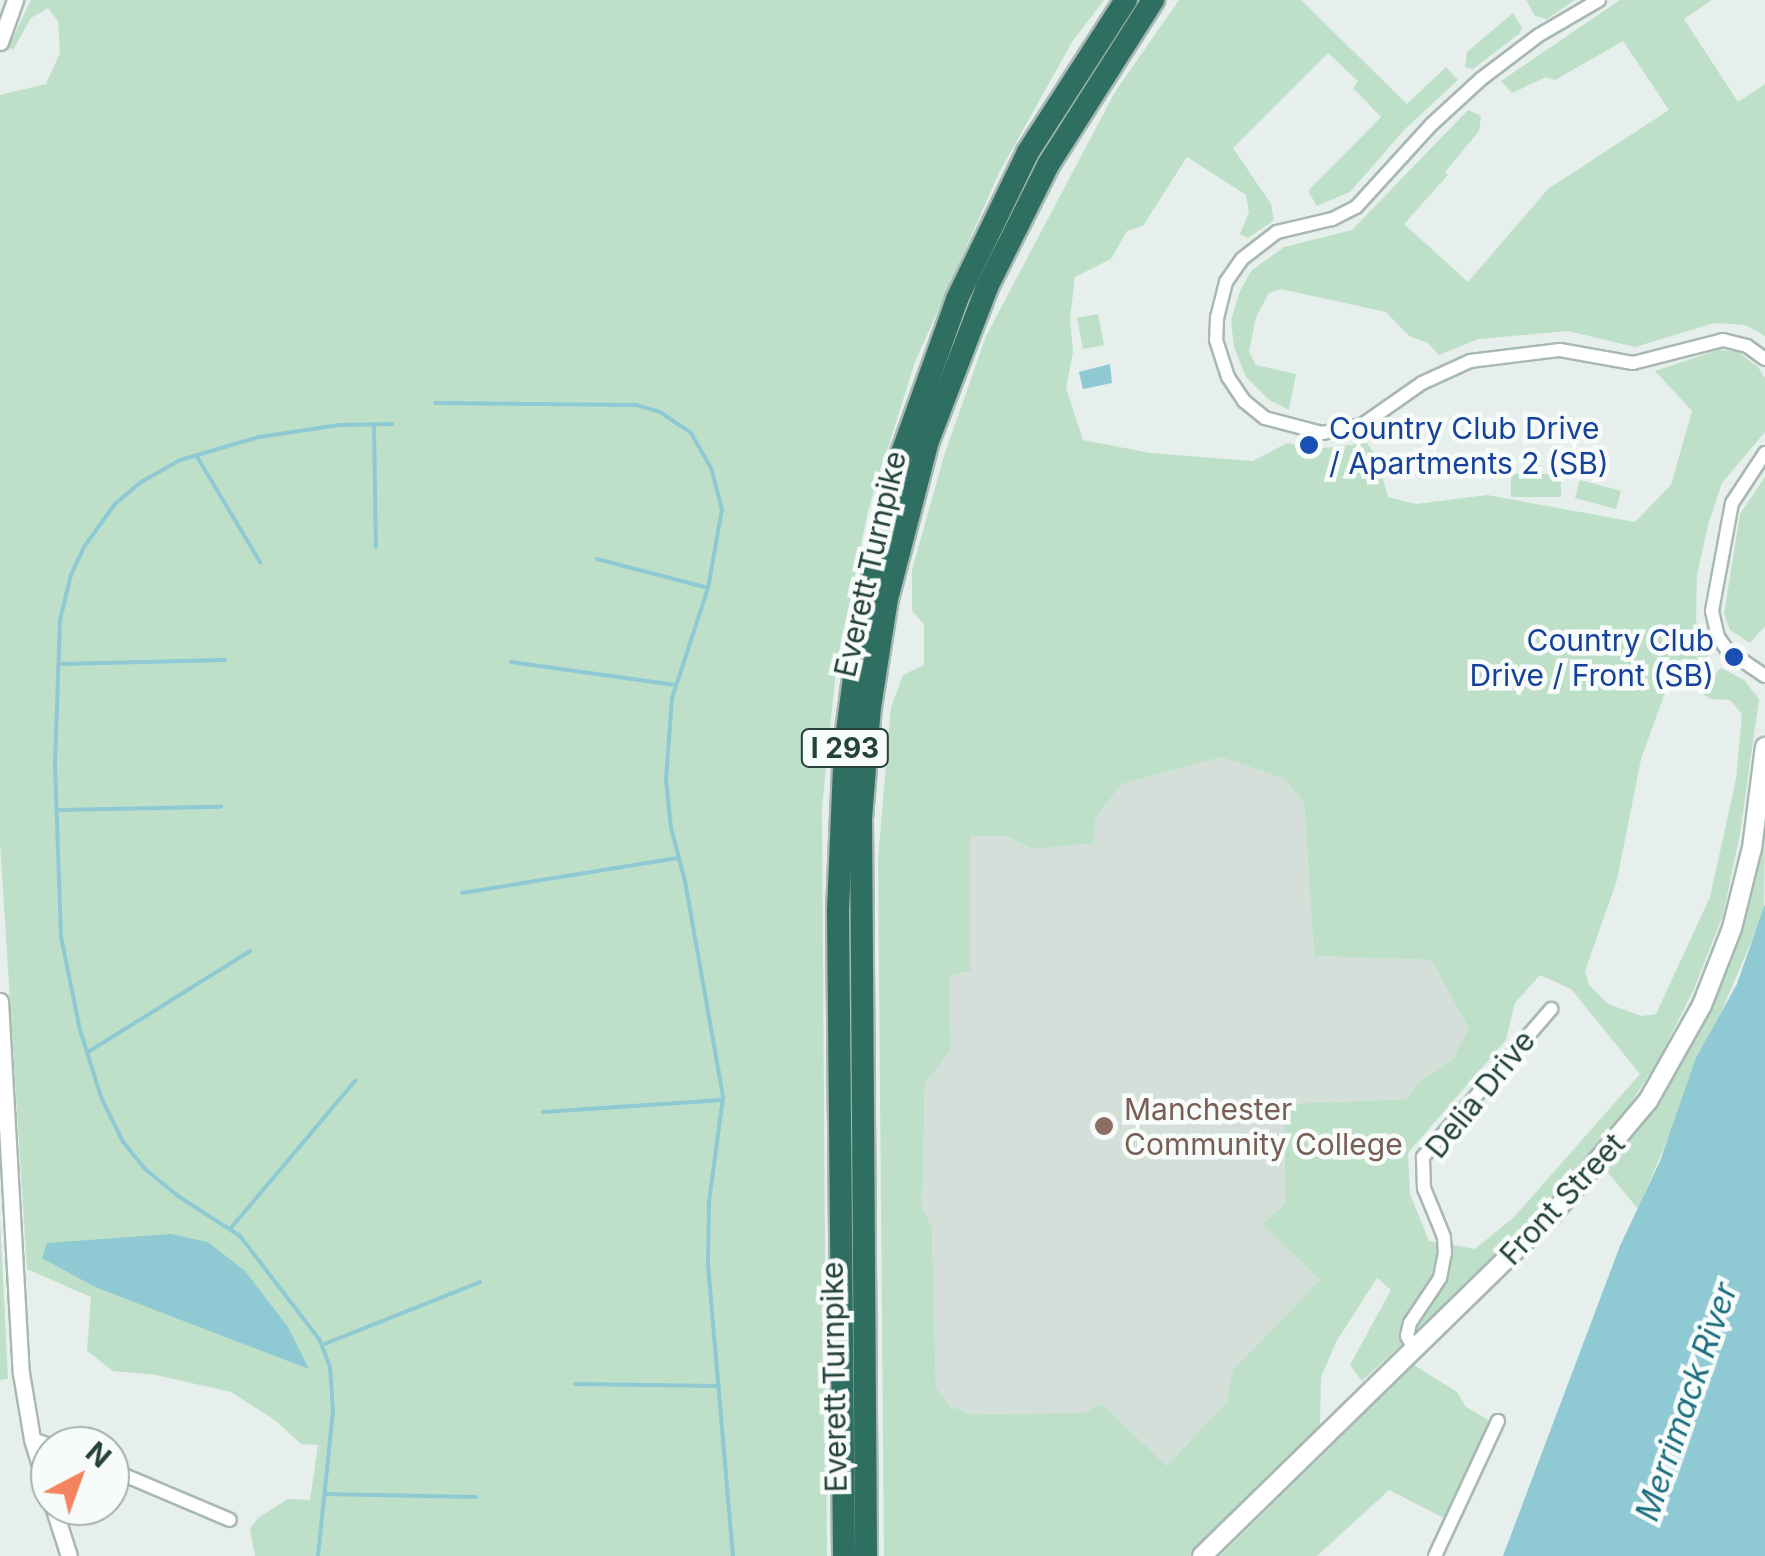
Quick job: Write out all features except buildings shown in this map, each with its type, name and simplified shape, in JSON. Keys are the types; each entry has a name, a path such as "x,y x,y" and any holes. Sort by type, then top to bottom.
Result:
{"highway":[{"name":"Everett Turnpike","path":"844,1556 838,911 845,747 859,638 902,453 958,299 1028,152 1126,0"},
{"name":"Everett Turnpike","path":"866,1556 860,850 870,708 887,599 928,440 986,287 1048,165 1153,0"}],"main road":[{"name":"Front Street","path":"1202,1556 1580,1186 1648,1101 1713,980 1740,901 1754,834 1765,747"}],"street":[{"path":"0,42 15,0"},
{"path":"1599,0 1539,35 1472,87 1356,206 1332,219 1278,232 1242,258 1226,282 1216,316 1216,340 1228,377 1265,418 1322,433 1362,425 1422,382 1470,361 1560,350 1633,363 1723,340 1747,346 1765,359"},
{"path":"1765,453 1732,503 1712,611 1718,637 1727,650 1765,676"},
{"path":"0,1001 20,1372 30,1428"},
{"name":"Delia Drive","path":"1414,1348 1407,1336 1410,1323 1440,1278 1446,1254 1444,1237 1424,1188 1422,1157 1480,1085 1551,1009"},
{"path":"1435,1556 1498,1421"},
{"path":"130,1478 230,1520"},
{"path":"59,1526 69,1556"}],"shaded area":[{"name":"Manchester Community College","path":"1221,757 1285,779 1304,803 1314,956 1431,960 1470,1028 1453,1059 1421,1080 1407,1099 1284,1104 1285,1205 1320,1280 1234,1370 1227,1401 1167,1466 1102,1404 1084,1413 969,1414 950,1406 936,1389 932,1226 922,1209 925,1083 951,1050 949,975 969,973 969,836 1005,836 1033,849 1095,818 1122,784"}],"green space":[{"path":"31,0 1104,0 1072,42 1000,171 915,362 868,511 836,670 822,808 827,1556 255,1556 250,1529 258,1518 288,1499 310,1500 318,1445 301,1444 276,1421 231,1392 156,1375 113,1371 87,1351 91,1297 27,1269 0,843 0,95 46,84 60,53 58,21 48,8 31,18 13,50 8,47"},
{"path":"1179,0 1301,0 1407,104 1446,67 1458,80 1405,129 1350,192 1317,206 1308,191 1381,117 1353,88 1358,81 1328,53 1233,148 1271,204 1274,220 1248,238 1240,234 1249,212 1246,195 1187,157 1143,226 1127,231 1111,259 1075,277 1070,319 1073,352 1066,388 1083,440 1150,453 1253,461 1287,443 1323,448 1367,443 1377,458 1388,497 1416,504 1487,495 1635,522 1671,485 1692,411 1655,371 1718,350 1737,351 1758,367 1765,378 1765,432 1722,483 1697,575 1696,621 1709,655 1664,695 1641,759 1617,880 1585,971 1589,985 1608,1004 1641,1016 1656,1014 1710,897 1736,779 1742,714 1730,700 1710,699 1699,691 1721,668 1744,680 1759,699 1740,834 1723,915 1694,989 1659,1059 1621,1118 1563,1189 1482,1271 1362,1381 1350,1365 1391,1290 1377,1278 1336,1342 1321,1377 1320,1425 1190,1556 884,1556 878,859 891,707 903,675 924,665 924,624 912,611 912,570 944,456 986,336 1115,92","holes":["1221,757 1285,779 1304,803 1314,956 1431,960 1469,1028 1453,1059 1421,1080 1407,1099 1284,1104 1285,1204 1263,1224 1320,1280 1233,1370 1227,1401 1167,1466 1102,1404 1083,1413 970,1414 950,1406 936,1388 932,1226 922,1209 925,1083 951,1050 949,976 970,972 970,836 1005,836 1033,849 1094,843 1095,818 1122,784","1540,975 1571,989 1640,1074 1514,1217 1475,1249 1429,1241 1410,1194 1408,1153 1506,1040 1515,1003"]},
{"path":"1526,0 1575,0 1547,19 1535,16"},
{"path":"1620,0 1712,0 1684,19 1738,102 1765,84 1765,336 1745,325 1714,323 1635,347 1568,331 1478,339 1439,355 1428,343 1409,336 1386,312 1281,289 1269,293 1256,317 1249,352 1256,365 1296,374 1289,410 1269,400 1246,377 1234,347 1231,321 1251,271 1284,247 1352,230 1468,110 1481,116 1479,131 1445,172 1448,175 1404,224 1468,282 1548,189 1669,110 1623,41 1555,80 1546,77 1512,93 1501,81"},
{"path":"1513,13 1522,28 1520,33 1473,69 1465,67 1467,52"},
{"path":"1098,314 1104,345 1083,349 1077,318"},
{"path":"1511,474 1561,474 1561,497 1511,497"},
{"path":"1765,477 1765,626 1750,643 1730,630 1724,614 1740,514"},
{"path":"1580,480 1621,491 1616,509 1575,498"},
{"path":"1765,822 1764,911 1638,1209 1606,1170 1652,1112 1694,1040 1727,969 1755,881"},
{"path":"0,1219 8,1379 0,1380"},
{"path":"1414,1365 1457,1392 1466,1407 1492,1422 1446,1519 1389,1490 1317,1556 1220,1556"}],"water":[{"path":"1110,364 1112,383 1083,389 1079,372"},
{"name":"Merrimack River","path":"1765,904 1765,1556 1503,1556 1620,1246 1660,1161 1696,1058 1737,984"},
{"path":"171,1234 208,1242 245,1271 288,1327 309,1369 95,1287 42,1258 47,1243"}],"waterway":[{"path":"435,403 636,405 660,412 691,433 711,468 722,509 708,588 672,698 666,779 671,828 685,881 723,1097 709,1202 708,1265 733,1556"},
{"path":"318,1556 333,1412 330,1367 319,1339 240,1236 178,1196 145,1169 123,1142 101,1097 80,1030 61,937 55,763 60,620 71,575 84,547 115,504 141,482 180,460 259,437 339,425 392,424"},
{"path":"374,426 376,547"},
{"path":"196,455 260,562"},
{"path":"597,559 708,588"},
{"path":"60,664 225,660"},
{"path":"511,662 675,685"},
{"path":"58,810 221,807"},
{"path":"462,893 679,858"},
{"path":"88,1052 250,951"},
{"path":"230,1229 355,1081"},
{"path":"543,1112 723,1100"},
{"path":"322,1345 480,1282"},
{"path":"575,1384 719,1386"},
{"path":"325,1494 476,1497"}],"place":[{"name":"Country Club Drive / Apartments 2 (SB)","path":"1309,445"},
{"name":"Country Club Drive / Front (SB)","path":"1734,657"},
{"name":"Manchester Community College","path":"1104,1126"}]}
